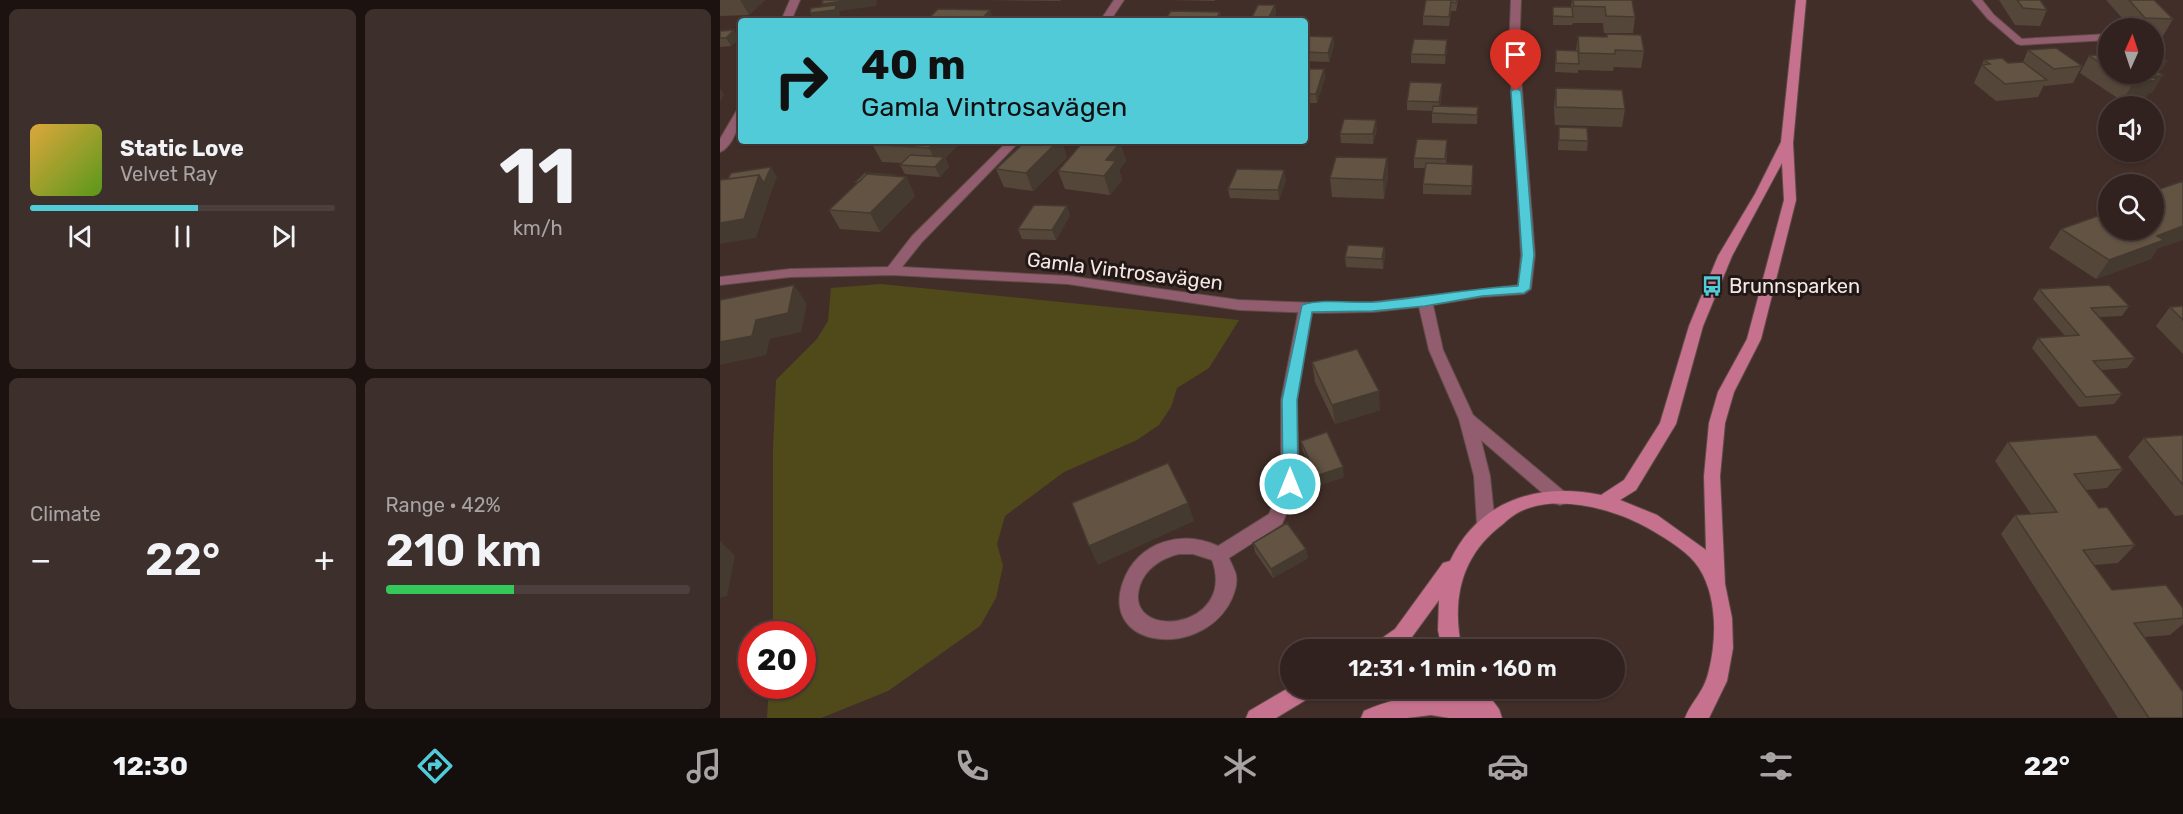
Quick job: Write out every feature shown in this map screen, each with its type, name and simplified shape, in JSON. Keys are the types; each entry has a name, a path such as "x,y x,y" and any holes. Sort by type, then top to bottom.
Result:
{"main road":[{"path":"1695,718 1715,684 1723,654 1724,619 1716,583 1712,476 1717,423 1726,392 1754,339 1790,200 1787,143 1801,0"},
{"path":"1604,502 1630,485 1668,424 1696,326 1725,256 1787,143"},
{"path":"1397,639 1402,635 1464,549 1486,524 1520,503 1560,498 1604,502 1645,517 1679,538 1704,558 1716,583"},
{"path":"1449,639 1448,590 1464,549"},
{"path":"1256,718 1288,699"},
{"path":"1478,699 1492,716"},
{"path":"1371,718 1405,708 1431,705 1492,716"}],"street":[{"path":"787,18 795,0"},
{"path":"1106,18 1119,0"},
{"name":"Gamla Vintrosavägen","path":"720,281 790,273 892,271 1068,280 1174,297 1306,308 1373,307 1425,302 1482,292 1524,289 1528,255 1514,51 1516,0"},
{"path":"1977,0 1991,18 2020,42 2098,38"},
{"path":"720,149 738,117"},
{"path":"892,271 918,239 1011,144"},
{"path":"1425,302 1436,350 1467,419 1482,476 1486,524"},
{"path":"1219,555 1276,519 1290,484 1289,400 1306,308"},
{"path":"1467,419 1560,498"},
{"path":"1195,544 1209,548 1219,555 1227,567 1228,582 1224,596 1215,611 1200,622 1183,630 1165,632 1148,628 1136,619 1129,606 1128,593 1132,580 1140,567 1152,556 1165,549 1195,544"}],"shaded area":[{"path":"881,284 1239,320 1209,368 1177,388 1171,407 1159,425 1137,440 1064,472 1005,516 997,544 1003,566 996,598 980,626 888,691 821,718 767,718 768,699 816,699 816,621 773,621 773,449 776,380 817,339 828,321 831,288"}],"building":[{"path":"823,0 851,0 822,4"},
{"path":"1426,0 1457,0 1456,3 1451,2 1449,17 1423,16"},
{"path":"1573,0 1632,0 1635,17 1606,16 1605,7 1574,6"},
{"path":"2017,0 2040,0 2047,10 2023,8"},
{"path":"2129,0 2154,0 2173,19 2164,18 2145,18"},
{"path":"836,5 835,10 810,13 811,8"},
{"path":"1258,5 1275,5 1268,18 1252,18"},
{"path":"1553,7 1572,7 1573,17 1553,16"},
{"path":"938,9 990,10 983,18 929,18"},
{"path":"1171,11 1220,12 1217,18 1166,18"},
{"path":"734,30 726,38 720,38 720,31"},
{"path":"1607,34 1641,35 1644,51 1615,50 1615,54 1579,53 1578,36 1607,37"},
{"path":"1308,36 1333,37 1328,53 1308,52"},
{"path":"1414,39 1447,40 1445,55 1411,54"},
{"path":"2056,48 2082,66 2054,69 2028,50"},
{"path":"1556,50 1578,51 1579,64 1556,63"},
{"path":"2098,55 2098,61 2089,56"},
{"path":"2002,58 2008,63 2023,62 2047,80 2005,84 1982,65 1990,64 1984,60"},
{"path":"1308,69 1324,69 1316,94 1308,94"},
{"path":"1410,82 1442,83 1439,102 1407,101"},
{"path":"1556,88 1622,90 1625,109 1556,107"},
{"path":"1433,106 1478,107 1477,115 1432,113"},
{"path":"1344,119 1376,120 1373,134 1340,134"},
{"path":"1559,127 1587,128 1588,141 1559,140"},
{"path":"1417,139 1447,140 1445,159 1414,158"},
{"path":"872,144 933,144 929,148"},
{"path":"1023,144 1055,144 1026,173 996,169"},
{"path":"1081,144 1119,144 1106,160 1116,161 1104,176 1058,171"},
{"path":"910,155 944,157 935,167 900,165"},
{"path":"1336,157 1387,158 1383,180 1330,178"},
{"path":"1426,163 1473,165 1472,186 1423,184"},
{"path":"771,167 764,183 759,175 728,179 731,173"},
{"path":"1237,169 1284,170 1278,190 1228,189"},
{"path":"865,173 894,175 867,174 859,182 855,182"},
{"path":"867,174 906,177 870,213 829,210"},
{"path":"759,175 744,219 720,223 720,180"},
{"path":"2183,181 2183,226 2164,233 2164,188"},
{"path":"1034,205 1067,206 1052,230 1018,229"},
{"path":"2098,216 2098,240 2164,240 2109,260 2061,229"},
{"path":"1348,245 1384,247 1382,259 1345,257"},
{"path":"794,285 788,313 756,320 752,336 720,342 720,300"},
{"path":"2109,285 2129,306 2091,308 2135,358 2093,361 2122,394 2086,397 2038,338 2079,335 2039,289"},
{"path":"2183,306 2183,320 2170,307"},
{"path":"1357,349 1379,391 1332,405 1312,362"},
{"path":"1327,432 1343,467 1316,476 1301,441"},
{"path":"2096,435 2123,469 2074,474 2099,508 2107,507 2135,545 2083,550 2112,590 2166,585 2183,608 2183,618 2134,623 2183,692 2183,718 2149,718 2015,515 2057,512 2008,442"},
{"path":"2183,435 2183,485 2144,438"},
{"path":"1168,463 1188,503 1089,546 1072,503"},
{"path":"1287,523 1306,549 1271,569 1253,543"}],"place":[{"name":"Brunnsparken","path":"1712,286"}],"route":[{"path":"1290,484 1289,400 1306,308 1373,307 1425,302 1482,292 1524,289 1528,255 1516,91"}]}
